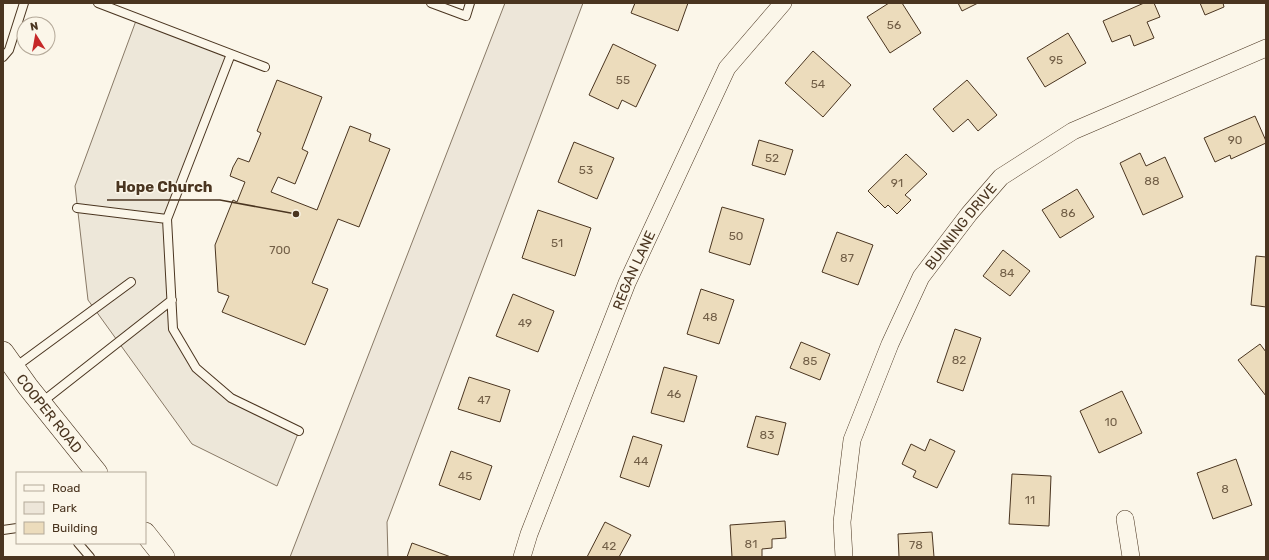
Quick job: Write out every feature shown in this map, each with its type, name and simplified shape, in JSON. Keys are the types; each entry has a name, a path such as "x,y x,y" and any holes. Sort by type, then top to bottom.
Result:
{"street":[{"name":"REGAN LANE","path":"522,557 529,534 628,283 727,68 783,3"},
{"name":"BUNNING DRIVE","path":"844,557 842,522 852,440 890,344 921,277 969,214 1001,177 1073,131 1266,48"},
{"name":"COOPER ROAD","path":"9,360 96,472"},
{"path":"1125,519 1131,557"},
{"path":"146,534 164,557"}],"lane":[{"path":"3,57 9,50 24,3"},
{"path":"98,3 265,67"},
{"path":"431,3 466,16 470,3"},
{"path":"231,54 167,219 173,329 196,368 231,398 299,431"},
{"path":"77,208 167,219"},
{"path":"9,360 131,282"},
{"path":"41,403 172,300"},
{"path":"3,530 16,528"},
{"path":"79,544 90,557"}],"green space":[{"path":"505,3 583,3 387,522 388,557 290,557"}],"shaded area":[{"path":"137,18 231,54 167,219 173,329 196,368 231,398 299,431 277,486 192,444 88,300 75,186"}],"building":[{"path":"635,3 688,3 678,31 631,13"},
{"path":"889,3 902,3 921,33 890,53 867,17"},
{"path":"958,3 978,3 962,11"},
{"path":"1144,3 1154,3 1160,17 1147,22 1154,38 1134,46 1130,35 1112,42 1103,21"},
{"path":"1200,3 1223,3 1224,7 1205,15"},
{"path":"1068,33 1086,63 1045,87 1027,58"},
{"path":"613,44 656,65 636,107 622,100 618,109 589,95"},
{"path":"813,51 851,85 823,117 785,83"},
{"path":"277,80 322,97 302,149 308,152 295,184 278,177 271,192 317,210 350,126 371,134 369,141 390,149 359,227 338,219 312,283 328,289 305,345 222,312 229,296 218,292 215,245 233,200 237,202 245,182 230,176 238,158 249,162 261,133 257,131"},
{"path":"967,80 997,115 978,131 968,119 953,132 933,109"},
{"path":"1255,116 1266,143 1231,159 1230,155 1215,162 1204,138"},
{"path":"759,140 793,150 785,175 752,165"},
{"path":"574,142 614,158 597,199 558,182"},
{"path":"1140,153 1146,166 1165,157 1183,197 1143,215 1120,163"},
{"path":"906,154 927,174 905,195 911,200 897,214 888,205 885,208 868,191"},
{"path":"1077,189 1094,217 1060,238 1042,210"},
{"path":"722,207 764,219 750,265 709,252"},
{"path":"538,210 591,228 575,276 522,258"},
{"path":"837,232 873,245 858,285 822,272"},
{"path":"1003,250 1030,271 1010,296 983,276"},
{"path":"1256,256 1266,257 1266,307 1251,305"},
{"path":"701,289 734,300 719,344 687,334"},
{"path":"513,294 554,311 538,352 496,336"},
{"path":"955,329 981,338 963,391 937,382"},
{"path":"801,342 830,354 820,380 790,368"},
{"path":"1260,344 1266,352 1266,396 1238,360"},
{"path":"664,367 697,376 684,422 651,413"},
{"path":"469,377 510,390 500,422 458,409"},
{"path":"1122,391 1142,433 1099,453 1080,411"},
{"path":"756,416 786,423 778,455 747,447"},
{"path":"633,436 662,445 649,487 620,477"},
{"path":"930,439 955,451 937,488 913,477 916,471 902,464 911,444 925,451"},
{"path":"451,451 492,466 480,500 439,485"},
{"path":"1236,459 1252,505 1213,519 1197,473"},
{"path":"1012,474 1051,476 1049,526 1009,524"},
{"path":"785,521 786,538 772,539 772,548 762,549 762,557 732,557 730,525"},
{"path":"605,522 631,535 619,557 587,557"},
{"path":"932,532 934,557 899,557 898,534"},
{"path":"412,543 451,557 407,557"}],"place":[{"name":"Hope Church","path":"296,214"}]}
